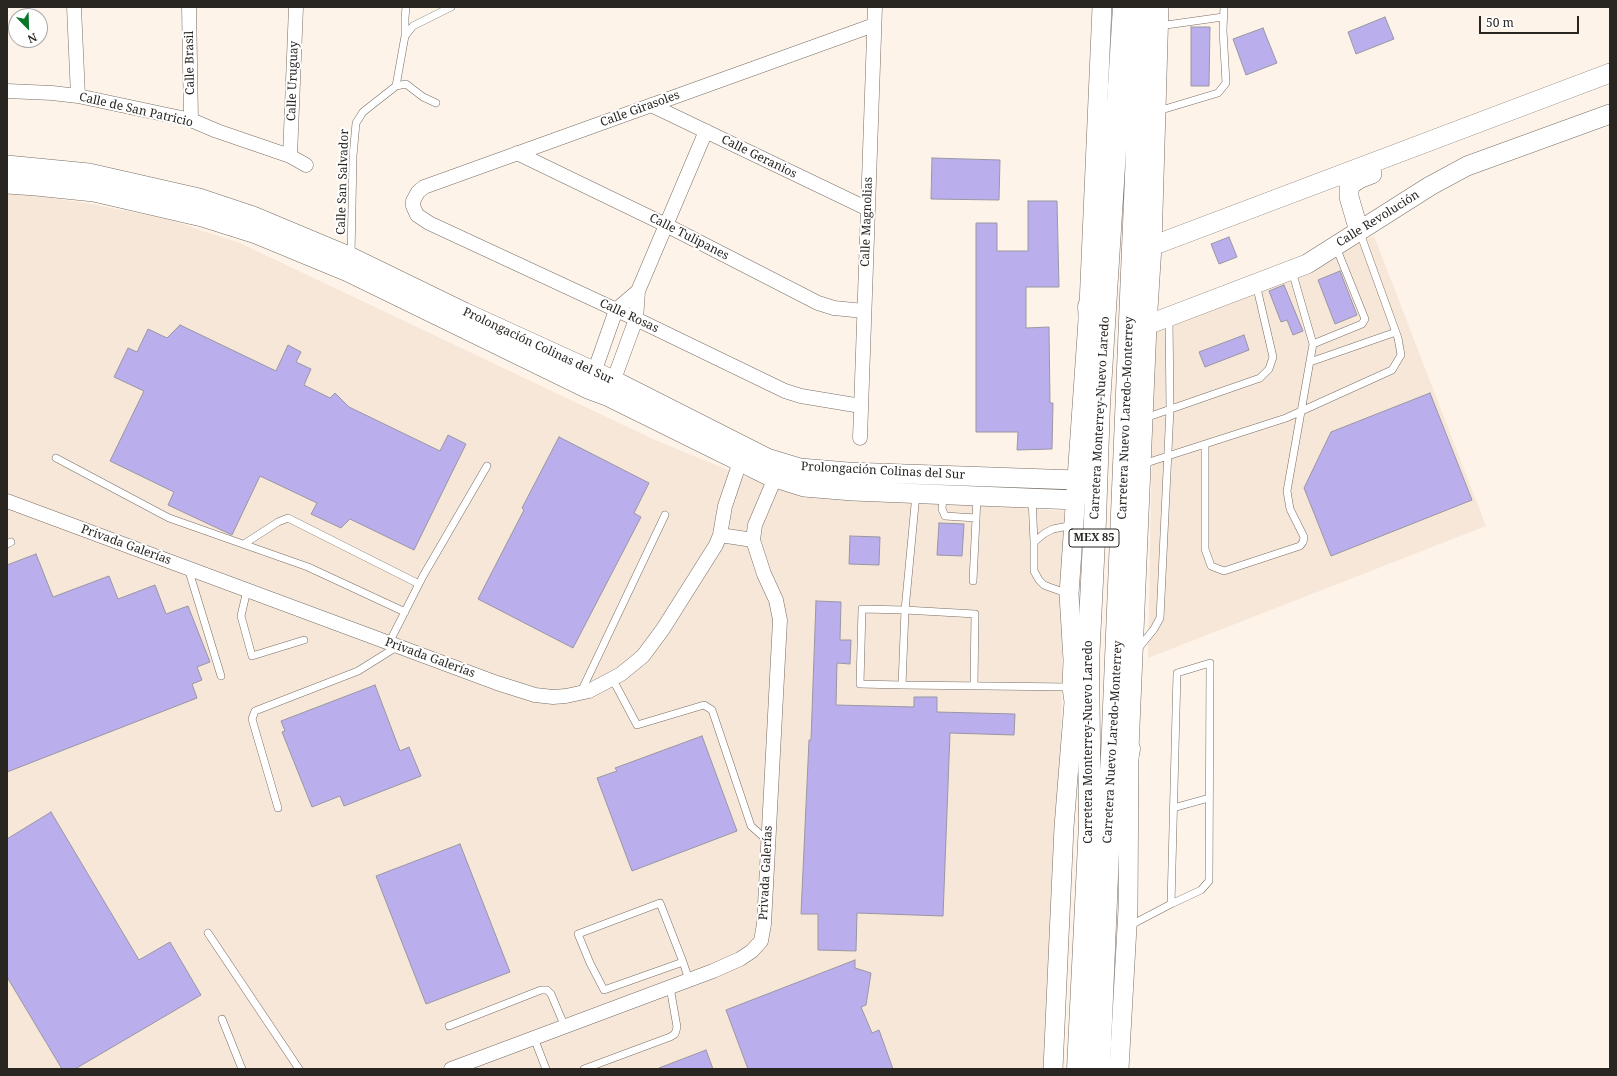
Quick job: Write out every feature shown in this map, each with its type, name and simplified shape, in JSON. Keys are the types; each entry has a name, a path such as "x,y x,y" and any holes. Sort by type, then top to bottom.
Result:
{"highway":[{"name":"Carretera Monterrey-Nuevo Laredo","path":"1078,1069 1090,823 1078,692 1088,662 1099,404 1124,7"},
{"name":"Carretera Nuevo Laredo-Monterrey","path":"1099,1069 1143,7"},
{"path":"1089,306 1094,393 1099,404"},
{"path":"1073,660 1085,544 1095,520"},
{"path":"1107,863 1129,749"}],"street":[{"path":"74,7 78,96"},
{"name":"Calle Brasil","path":"189,7 190,120"},
{"name":"Calle Uruguay","path":"290,156 296,7"},
{"name":"Calle Magnolias","path":"860,438 875,7"},
{"path":"1053,1069 1064,827 1078,692 1073,660 1069,594 1089,306 1102,7"},
{"path":"1119,1069 1128,910 1129,749 1147,325 1152,246 1159,7"},
{"name":"Calle Girasoles","path":"413,201 418,192 424,186 874,25"},
{"path":"1152,246 1610,73"},
{"name":"Calle de San Patricio","path":"7,91 78,96 190,120 217,131 290,156 306,165"},
{"name":"Calle Geranios","path":"651,105 868,209"},
{"name":"Calle Revolución","path":"1147,325 1307,264 1430,186 1467,166 1610,114"},
{"path":"610,388 636,319 638,291 706,131"},
{"name":"Calle Tulipanes","path":"518,153 666,225 818,303 834,308 864,311"},
{"path":"1359,231 1349,197 1349,186 1359,179 1374,173 1387,164 1389,157"},
{"name":"Prolongación Colinas del Sur","path":"7,165 89,173 199,198 253,216 591,381 610,388 776,470 804,487 853,491 917,484 977,486 1076,480"},
{"name":"Prolongación Colinas del Sur","path":"7,184 94,192 202,217 350,264"},
{"name":"Calle Rosas","path":"413,201 413,206 417,215 429,223 636,319 785,391 813,398 861,406"},
{"path":"591,381 616,310 638,291"},
{"name":"Privada Galerías","path":"7,501 524,692 553,697 580,694 613,680 630,668 643,656 663,629 709,557 720,535 725,506 743,454"},
{"name":"Privada Galerías","path":"451,1069 690,980 740,959 752,951 761,941 764,924 780,620 776,600 764,574 753,540 755,525 776,470"},
{"name":"Prolongación Colinas del Sur","path":"977,486 1032,498 1076,500"},
{"path":"720,535 753,540"}],"lane":[{"path":"406,7 405,36 396,86 406,84 423,97 436,103"},
{"path":"405,36 413,26 451,7"},
{"path":"1156,112 1218,93 1226,84 1223,30 1224,7"},
{"path":"1159,26 1224,17"},
{"name":"Calle San Salvador","path":"350,264 353,156 356,123 363,112 396,86"},
{"path":"1141,464 1286,418 1392,370 1401,355 1396,332 1359,231"},
{"path":"1313,344 1362,324 1365,320 1335,246"},
{"path":"1205,444 1205,549 1211,566 1224,571 1300,546 1304,538 1290,510 1287,491 1313,344 1291,270"},
{"path":"1143,419 1260,378 1269,369 1273,357 1256,283"},
{"path":"1133,655 1154,629 1160,618 1170,409 1169,316"},
{"path":"1310,362 1396,332"},
{"path":"56,458 169,518 308,567 405,612"},
{"path":"278,808 252,719 254,711 358,671 394,645 405,612 419,584 487,466"},
{"path":"902,685 905,610 917,484"},
{"path":"944,485 942,509 945,516 976,518"},
{"path":"973,581 977,486"},
{"path":"1032,498 1034,571 1039,580 1044,584 1069,594"},
{"path":"580,694 664,515"},
{"path":"244,544 278,522 288,518 419,584"},
{"path":"1034,542 1053,529 1073,525"},
{"path":"188,568 221,676"},
{"path":"247,590 241,616 252,656 304,640"},
{"path":"974,685 975,614 862,609 860,684 974,685 1078,692"},
{"path":"1126,927 1201,890 1209,881 1210,663 1177,672 1171,904"},
{"path":"613,680 637,725 704,705 712,710 751,826 768,841"},
{"path":"1173,808 1209,798"},
{"path":"683,962 604,990 590,963 578,934 660,903 683,962 690,980"},
{"path":"208,933 299,1069"},
{"path":"584,1069 675,1034 677,1027 670,987"},
{"path":"449,1026 541,990 547,990 551,994 565,1026"},
{"path":"222,1019 242,1069"},
{"path":"534,1038 546,1069"}],"shaded area":[{"path":"7,194 33,195 92,204 170,220 240,243 655,440 748,478 805,493 1064,511 1057,1069 7,1069"},
{"path":"1374,236 1486,526 1148,658 1154,331"}],"building":[{"path":"1385,17 1394,39 1356,54 1348,32"},
{"path":"1191,27 1210,27 1209,86 1191,86"},
{"path":"1263,28 1277,63 1246,75 1233,39"},
{"path":"932,158 1000,160 999,200 931,199"},
{"path":"1028,201 1057,201 1059,287 1026,287 1026,328 1049,327 1050,403 1053,403 1052,449 1017,450 1018,432 976,432 976,223 997,223 997,251 1028,251"},
{"path":"1229,237 1237,257 1219,264 1211,244"},
{"path":"1340,271 1357,315 1335,324 1318,280"},
{"path":"1284,285 1303,331 1293,335 1287,320 1281,322 1269,291"},
{"path":"180,325 276,371 288,345 301,352 296,362 311,369 304,385 330,398 335,393 349,407 440,451 448,435 466,444 414,550 350,519 341,528 311,514 317,503 260,476 232,535 168,505 174,492 110,461 144,391 114,377 128,348 137,352 148,329 167,338"},
{"path":"1244,335 1249,350 1205,367 1199,352"},
{"path":"1430,393 1472,500 1331,556 1304,488 1331,432"},
{"path":"559,437 649,483 634,513 641,517 573,648 478,599 524,510 522,508"},
{"path":"939,523 964,524 962,556 937,555"},
{"path":"850,536 880,537 879,565 849,564"},
{"path":"36,554 53,597 109,576 118,599 155,585 166,614 188,606 210,662 197,667 202,680 192,684 197,698 7,772 7,565"},
{"path":"816,601 841,602 840,640 851,640 850,664 837,663 836,705 914,707 914,697 937,697 937,712 1015,714 1014,735 950,733 943,916 857,913 856,951 818,950 818,914 801,914 809,740 811,740"},
{"path":"375,685 400,751 409,747 421,776 344,806 340,796 312,807 282,732 285,731 281,721"},
{"path":"702,736 737,831 632,871 597,778 617,771 615,768"},
{"path":"51,812 139,960 170,942 201,995 75,1069 62,1069 7,977 7,839"},
{"path":"460,844 510,972 426,1004 376,876"},
{"path":"855,960 855,968 871,973 866,1005 861,1007 872,1033 879,1030 893,1069 748,1069 726,1010"},
{"path":"706,1050 713,1069 659,1068"}]}
